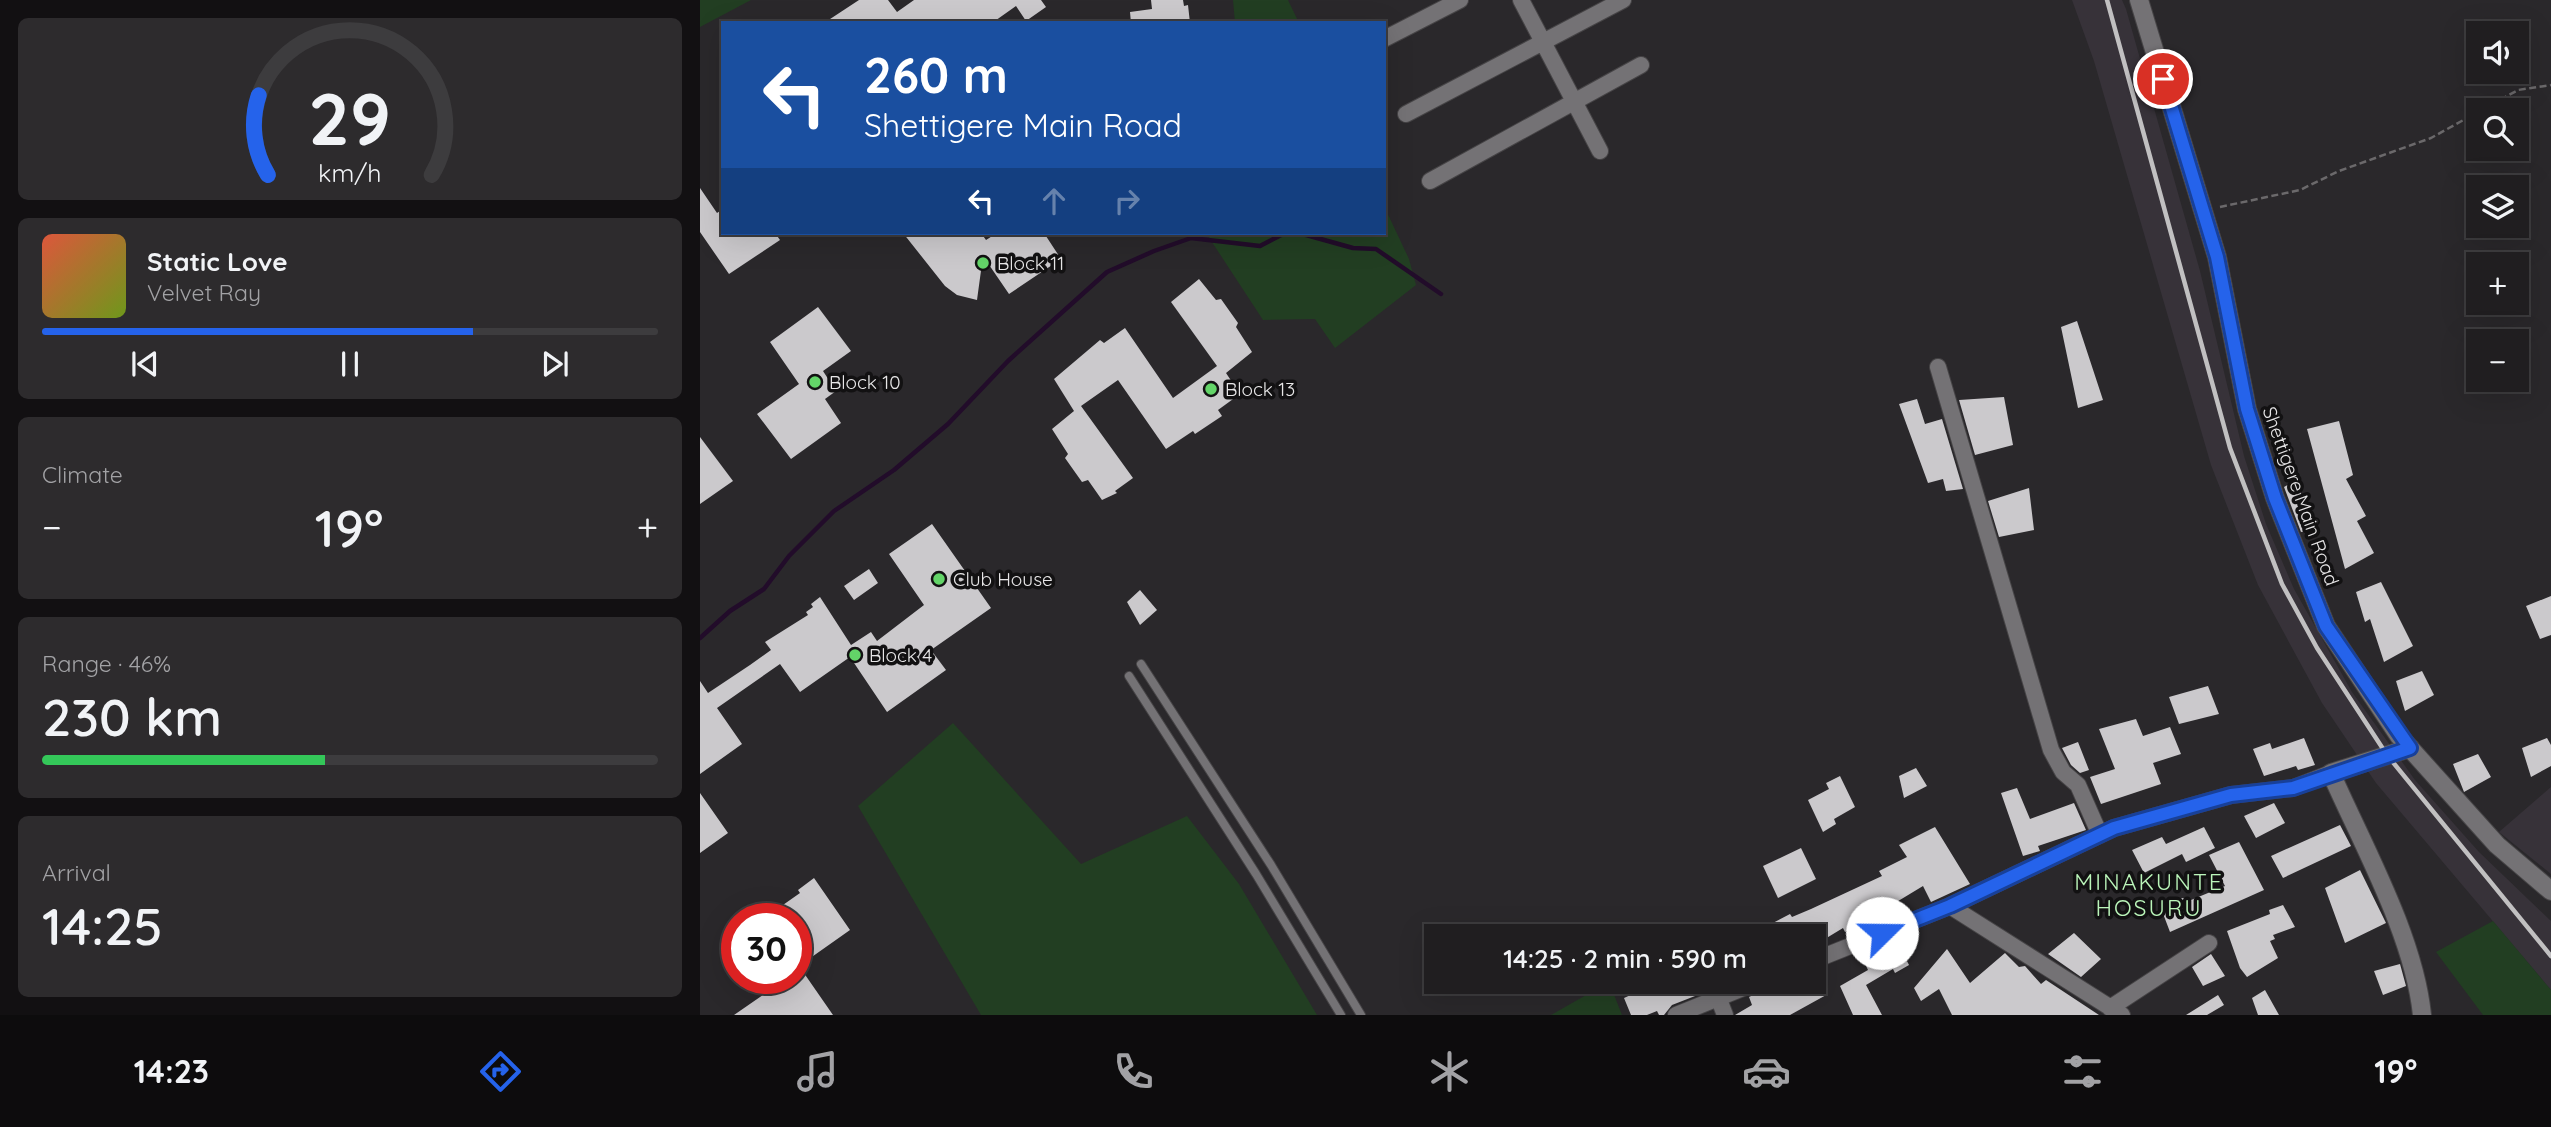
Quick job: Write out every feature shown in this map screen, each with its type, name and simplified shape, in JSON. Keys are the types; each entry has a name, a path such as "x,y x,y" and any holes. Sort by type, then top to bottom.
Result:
{"main road":[{"name":"Shettigere Main Road","path":"2139,0 2217,257 2247,409 2275,498 2326,626 2410,748 2497,845 2551,891"},
{"path":"2410,748 2331,773 2403,937 2420,992 2422,1015"}],"street":[{"path":"1386,38 1460,0"},
{"path":"1521,0 1600,151"},
{"path":"1406,114 1622,0"},
{"path":"1430,181 1641,65"},
{"path":"1938,367 2051,750 2063,772 2078,785 2100,835"},
{"path":"1826,956 1950,906 2100,835 2231,795 2293,788 2331,773"},
{"path":"1950,906 2116,1011 2209,943"},
{"path":"1676,1015 1726,994"},
{"path":"1718,997 1725,1015"}],"lane":[{"path":"1141,664 1271,865 1361,1015"},
{"path":"1129,676 1256,874 1341,1015"}],"path":[{"path":"2504,98 2518,90 2551,85"},
{"path":"2203,210 2300,190 2339,172 2431,138 2466,119"}],"shaded area":[{"path":"2072,0 2122,0 2126,9 2200,271 2244,456 2266,524 2294,589 2352,692 2415,780 2479,852 2551,921 2551,990 2376,783 2322,703 2258,585 2211,465 2094,61"},
{"path":"2551,787 2551,874 2499,832"}],"green space":[{"path":"700,0 751,0 700,27"},
{"path":"1233,0 1288,0 1298,21 1235,21"},
{"path":"1386,210 1409,259 1416,285 1335,348 1315,319 1263,320 1207,235 1386,235"},
{"path":"953,723 1081,864 1187,816 1239,884 1317,1015 981,1015 858,806"},
{"path":"2493,921 2551,990 2551,1015 2483,1015 2436,952"},
{"path":"1588,994 1614,994 1622,1015 1551,1015"}],"building":[{"path":"859,0 888,0 897,12 914,0 1041,0 1046,7 1026,21 1016,6 995,21 827,21"},
{"path":"1151,0 1183,0 1184,6 1188,5 1190,21 1131,21 1130,12 1152,9"},
{"path":"700,188 717,213 721,210 721,235 776,235 780,240 729,274 700,232"},
{"name":"Block 11","path":"905,235 982,235 986,240 994,235 1045,235 1061,259 1009,294 983,256 977,300 957,295 945,286"},
{"name":"Block 13","path":"1199,279 1216,300 1221,299 1238,323 1236,327 1252,352 1226,373 1240,394 1218,410 1222,416 1166,449 1118,380 1081,406 1133,478 1115,491 1117,493 1102,500 1088,480 1082,482 1065,458 1068,454 1052,429 1074,411 1054,379 1100,340 1104,343 1125,328 1173,398 1217,366 1171,302"},
{"name":"Block 10","path":"818,307 851,351 823,371 836,391 825,399 841,423 791,459 757,414 799,384 770,342"},
{"path":"2077,321 2103,400 2078,408 2061,327"},
{"path":"2004,397 2013,445 1975,455 1959,400"},
{"path":"1917,399 1925,424 1942,419 1963,489 1946,491 1943,479 1928,483 1899,404"},
{"path":"2339,421 2353,475 2346,479 2366,516 2357,521 2374,553 2345,569 2307,429"},
{"path":"700,437 733,481 700,504"},
{"path":"2297,480 2312,530 2301,532 2284,487"},
{"path":"2029,488 2034,530 1999,537 1988,501"},
{"path":"932,524 991,608 931,650 946,670 887,712 850,657 800,692 780,664 717,708 742,744 700,774 700,681 708,693 750,665 771,650 765,642 808,615 806,612 813,607 811,604 820,597 851,645 871,632 877,641 924,605 889,554"},
{"path":"869,569 878,583 854,600 844,586"},
{"path":"2381,582 2413,646 2384,662 2370,619 2365,622 2356,592"},
{"path":"1140,590 1157,610 1140,625 1127,602"},
{"path":"2551,596 2551,635 2540,639 2526,606"},
{"path":"2422,671 2434,695 2405,711 2396,681"},
{"path":"2208,686 2219,714 2179,724 2169,697"},
{"path":"2136,719 2143,736 2170,727 2181,754 2153,763 2161,784 2101,804 2090,777 2115,769 2099,729"},
{"path":"2304,738 2315,765 2298,770 2296,766 2264,776 2253,749 2270,743 2272,749"},
{"path":"2547,738 2551,745 2551,766 2531,777 2522,748"},
{"path":"2078,742 2089,770 2080,773 2071,765 2062,748"},
{"path":"2478,754 2491,777 2464,792 2453,764"},
{"path":"1916,768 1927,786 1904,798 1899,776"},
{"path":"1840,776 1855,807 1834,819 1836,824 1823,832 1808,800 1829,789 1826,783"},
{"path":"2017,788 2030,819 2074,803 2086,830 2038,846 2040,851 2023,856 2001,793"},
{"path":"700,793 728,833 700,853"},
{"path":"2274,803 2285,823 2256,838 2244,816"},
{"path":"2340,825 2351,846 2283,878 2271,856"},
{"path":"1935,827 1970,884 1931,902 1923,886 1885,909 1886,912 1873,920 1871,917 1845,932 1843,928 1826,938 1826,924 1771,924 1790,914 1792,917 1811,909 1882,876 1879,871 1907,857 1899,845"},
{"path":"2204,827 2215,848 2186,862 2182,854 2144,873 2132,850 2162,837 2166,844"},
{"path":"2239,842 2264,890 2170,932 2159,903 2183,898 2191,900 2225,886 2209,855"},
{"path":"1801,848 1816,879 1778,898 1763,866"},
{"path":"2360,870 2386,923 2345,943 2325,888"},
{"path":"814,878 850,930 812,957 812,903 786,903 800,893 798,890"},
{"path":"2283,905 2295,927 2273,935 2275,939 2270,941 2278,958 2247,977 2240,968 2227,931 2270,914 2269,910"},
{"path":"2074,933 2101,959 2081,977 2048,954"},
{"path":"1896,939 1909,965 1895,973 1893,969 1866,985 1882,1015 1853,1015 1840,986 1868,970 1860,953"},
{"path":"1947,949 1970,983 2005,953 2019,967 2025,966 2041,984 2046,980 2099,1015 1952,1015 1939,989 1921,1001 1914,988"},
{"path":"2211,954 2225,976 2203,986 2192,967"},
{"path":"2400,964 2406,986 2383,995 2374,971"},
{"path":"812,985 833,1015 734,1015 764,994 812,994"},
{"path":"1826,990 1828,994 1790,1015 1735,1015 1752,1005 1749,997 1755,994 1826,994"},
{"path":"2265,990 2279,1015 2258,1015 2252,998"},
{"path":"1633,994 1700,994 1672,1005 1664,1015 1659,1015 1657,1011 1647,1015 1631,1015 1624,998"},
{"path":"2218,995 2224,1005 2207,1015 2186,1015"}],"waterway":[{"path":"700,638 730,611 764,589 789,556 834,511 894,470 948,424 1008,361 1107,272 1191,238 1260,246 1281,235"},
{"path":"1306,235 1353,248 1376,249 1441,294"}],"railway":[{"path":"2107,0 2230,448 2282,584 2317,648 2387,755 2551,956"}],"place":[{"name":"Block 11","path":"983,263"},
{"name":"Block 10","path":"815,382"},
{"name":"Block 13","path":"1211,389"},
{"name":"Club House","path":"939,579"},
{"name":"Block 4","path":"855,655"}],"district":[{"name":"MINAKUNTE HOSURU","path":"2149,895"}],"route":[{"path":"1882,933 1950,906 2114,828 2231,795 2293,788 2410,748 2399,736 2326,626 2275,498 2247,409 2217,257 2163,79"}]}
